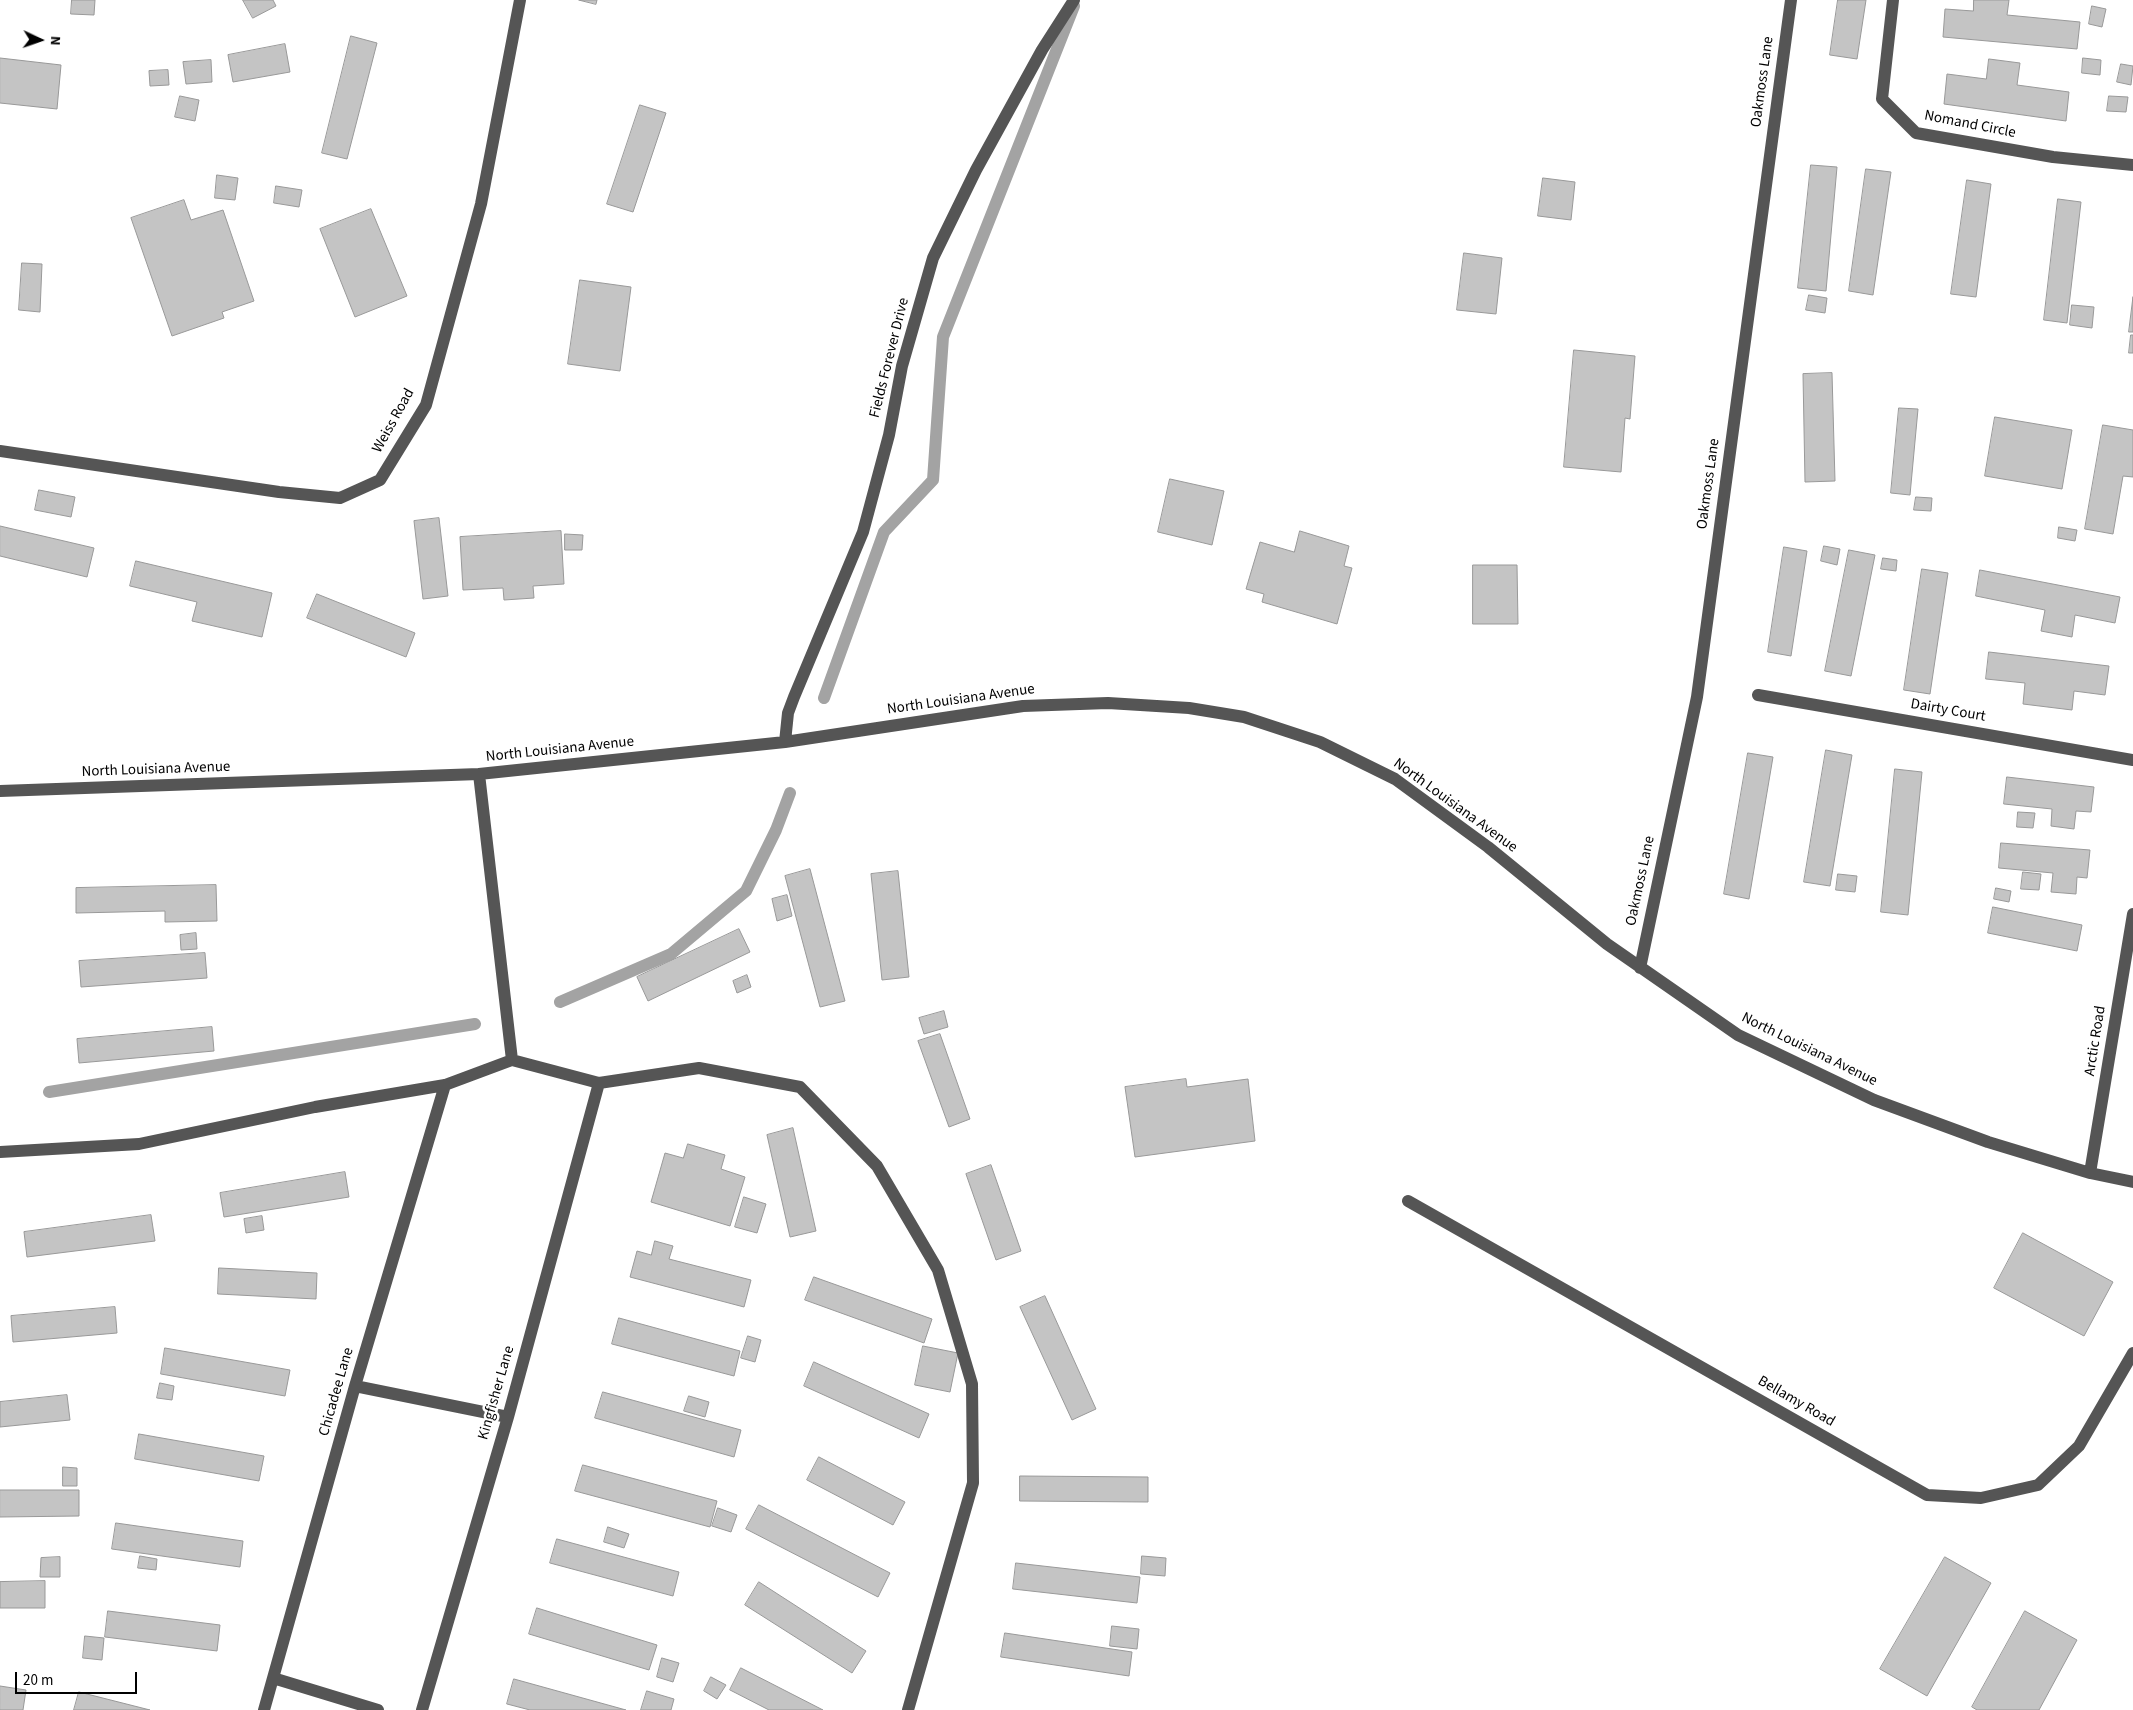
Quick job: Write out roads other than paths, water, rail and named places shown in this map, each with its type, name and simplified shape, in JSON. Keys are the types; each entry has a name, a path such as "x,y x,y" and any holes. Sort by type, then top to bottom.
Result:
{"street":[{"name":"Weiss Road","path":"0,450 279,492 340,498 380,480 426,405 481,204 520,0"},
{"name":"Fields Forever Drive","path":"785,742 788,713 863,532 889,435 902,366 933,258 976,170 1042,50 1074,0"},
{"name":"Oakmoss Lane","path":"1640,968 1697,697 1791,0"},
{"name":"Nomand Circle","path":"1893,0 1882,99 1916,133 2053,157 2133,165"},
{"name":"Dairty Court","path":"1758,695 2133,760"},
{"name":"North Louisiana Avenue","path":"0,790 479,774 785,742 1024,706 1126,704 1189,708 1244,717 1320,742 1395,779 1488,847 1640,968 1738,1035 1874,1100 1988,1142 2090,1172 2133,1182"},
{"path":"479,774 512,1060"},
{"name":"Arctic Road","path":"2090,1172 2133,914"},
{"path":"0,1152 139,1144 315,1107 446,1085 512,1060 599,1083 699,1068 800,1087 878,1166 938,1270 972,1384 973,1483 908,1710"},
{"name":"Kingfisher Lane","path":"422,1710 508,1416 599,1083"},
{"name":"Chicadee Lane","path":"264,1710 355,1386 446,1085"},
{"name":"Bellamy Road","path":"1408,1201 1927,1495 1981,1498 2038,1485 2079,1446 2133,1353"},
{"path":"355,1386 508,1416"},
{"path":"274,1678 378,1710"}],"waterway":[{"path":"824,698 884,532 933,480 943,337 1074,6"},
{"path":"560,1002 671,954 746,891 776,830 790,793"},
{"path":"49,1092 475,1024"}]}
